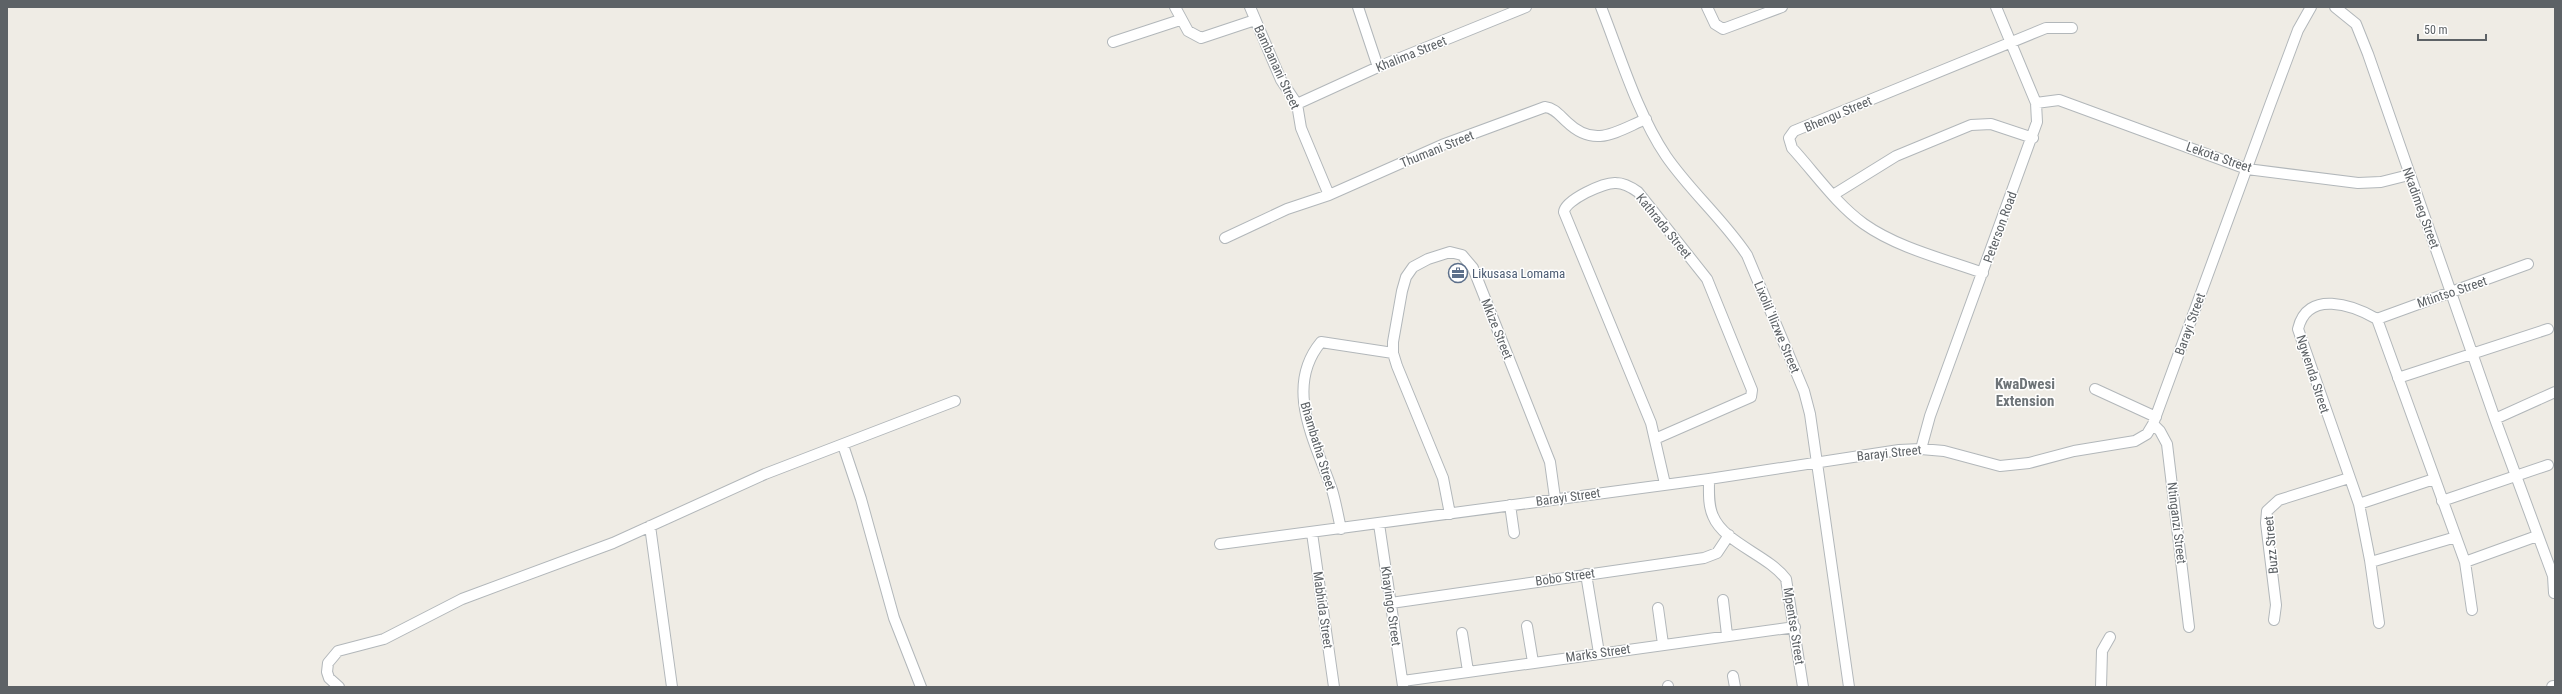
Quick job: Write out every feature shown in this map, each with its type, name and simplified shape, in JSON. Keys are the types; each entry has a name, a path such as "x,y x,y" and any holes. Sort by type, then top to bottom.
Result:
{"street":[{"path":"1175,7 1180,20 1193,35 1201,38 1255,20"},
{"name":"Bambanani Street","path":"1250,7 1281,80 1297,104 1301,128 1329,194"},
{"path":"1358,7 1378,67"},
{"name":"Khalima Street","path":"1297,104 1378,67 1526,7"},
{"name":"Lixolil 'Ilizwe Street","path":"1601,7 1646,119 1667,157 1737,240 1747,255 1804,391 1810,414 1849,687"},
{"path":"1707,7 1715,24 1723,29 1782,7"},
{"name":"Peterson Road","path":"1921,449 1930,416 2033,138 2037,122 2036,103 1996,7"},
{"name":"Barayi Street","path":"1220,544 1379,524 1555,498 1709,479 1816,462 1921,449 1944,451 2000,466 2028,463 2074,451 2135,441 2147,434 2155,420 2298,30 2311,7"},
{"name":"Nkadimeg Street","path":"2335,7 2356,24 2452,293 2495,419 2553,576 2554,593"},
{"path":"1113,42 1180,20"},
{"name":"Bhengu Street","path":"1983,273 1879,233 1853,216 1792,148 1790,142 1791,134 2010,42 2051,27 2072,28"},
{"name":"Lekota Street","path":"2036,103 2059,100 2247,169 2358,183 2381,182 2409,175"},
{"name":"Thumani Street","path":"1225,238 1288,209 1329,194 1442,145 1545,107 1553,110 1578,131 1600,138 1646,119"},
{"path":"1833,195 1896,156 1972,126 1991,124 2033,138"},
{"name":"Kathrada Street","path":"1655,439 1751,397 1752,390 1707,279 1638,192 1626,185 1614,183 1579,197 1568,204 1564,212 1651,423 1665,484"},
{"name":"Mkize Street","path":"1393,354 1402,291 1410,272 1418,263 1444,252 1455,252 1462,255 1473,268 1538,426 1550,462 1555,498"},
{"name":"Mtintso Street","path":"2376,319 2452,293 2528,264"},
{"name":"Ngwenda Street","path":"2376,319 2348,305 2336,303 2325,304 2304,315 2298,329 2359,504 2371,562 2379,623"},
{"path":"2376,319 2442,501 2466,562 2472,610"},
{"path":"2398,378 2548,329"},
{"name":"Bhambatha Street","path":"1341,529 1332,491 1305,413 1302,393 1308,366 1315,350 1321,342 1393,354"},
{"path":"1393,354 1440,470 1450,514"},
{"path":"2095,389 2155,420"},
{"path":"2495,419 2555,392"},
{"path":"340,687 329,678 327,672 328,663 338,651 384,639 462,599 613,543 752,479 956,401"},
{"name":"Ntinganzi Street","path":"2155,420 2167,444 2190,627"},
{"path":"843,445 861,499 894,618 921,687"},
{"path":"2442,501 2548,465"},
{"name":"Buzz Street","path":"2274,620 2276,605 2266,523 2266,511 2280,500 2349,478"},
{"name":"Mpentse Street","path":"1709,479 1712,513 1718,524 1729,535 1772,565 1786,579 1803,687"},
{"path":"2359,504 2434,479"},
{"path":"1510,505 1514,533"},
{"name":"Khayingo Street","path":"1379,524 1403,684"},
{"path":"650,526 672,687"},
{"name":"Mabhida Street","path":"1312,533 1334,687"},
{"name":"Bobo Street","path":"1391,602 1704,558 1717,553 1729,535"},
{"path":"2466,562 2537,536"},
{"path":"2371,562 2456,537"},
{"path":"1586,574 1599,653"},
{"path":"1723,600 1727,635"},
{"path":"1658,608 1663,644"},
{"path":"1527,626 1533,662"},
{"name":"Marks Street","path":"1403,684 1468,671 1794,627"},
{"path":"1462,633 1468,671"},
{"path":"2101,687 2102,651 2110,637"},
{"path":"1734,676 1735,687"}],"place":[{"name":"Likusasa Lomama","path":"1458,273"}],"district":[{"name":"KwaDwesi Extension","path":"2025,392"}]}
